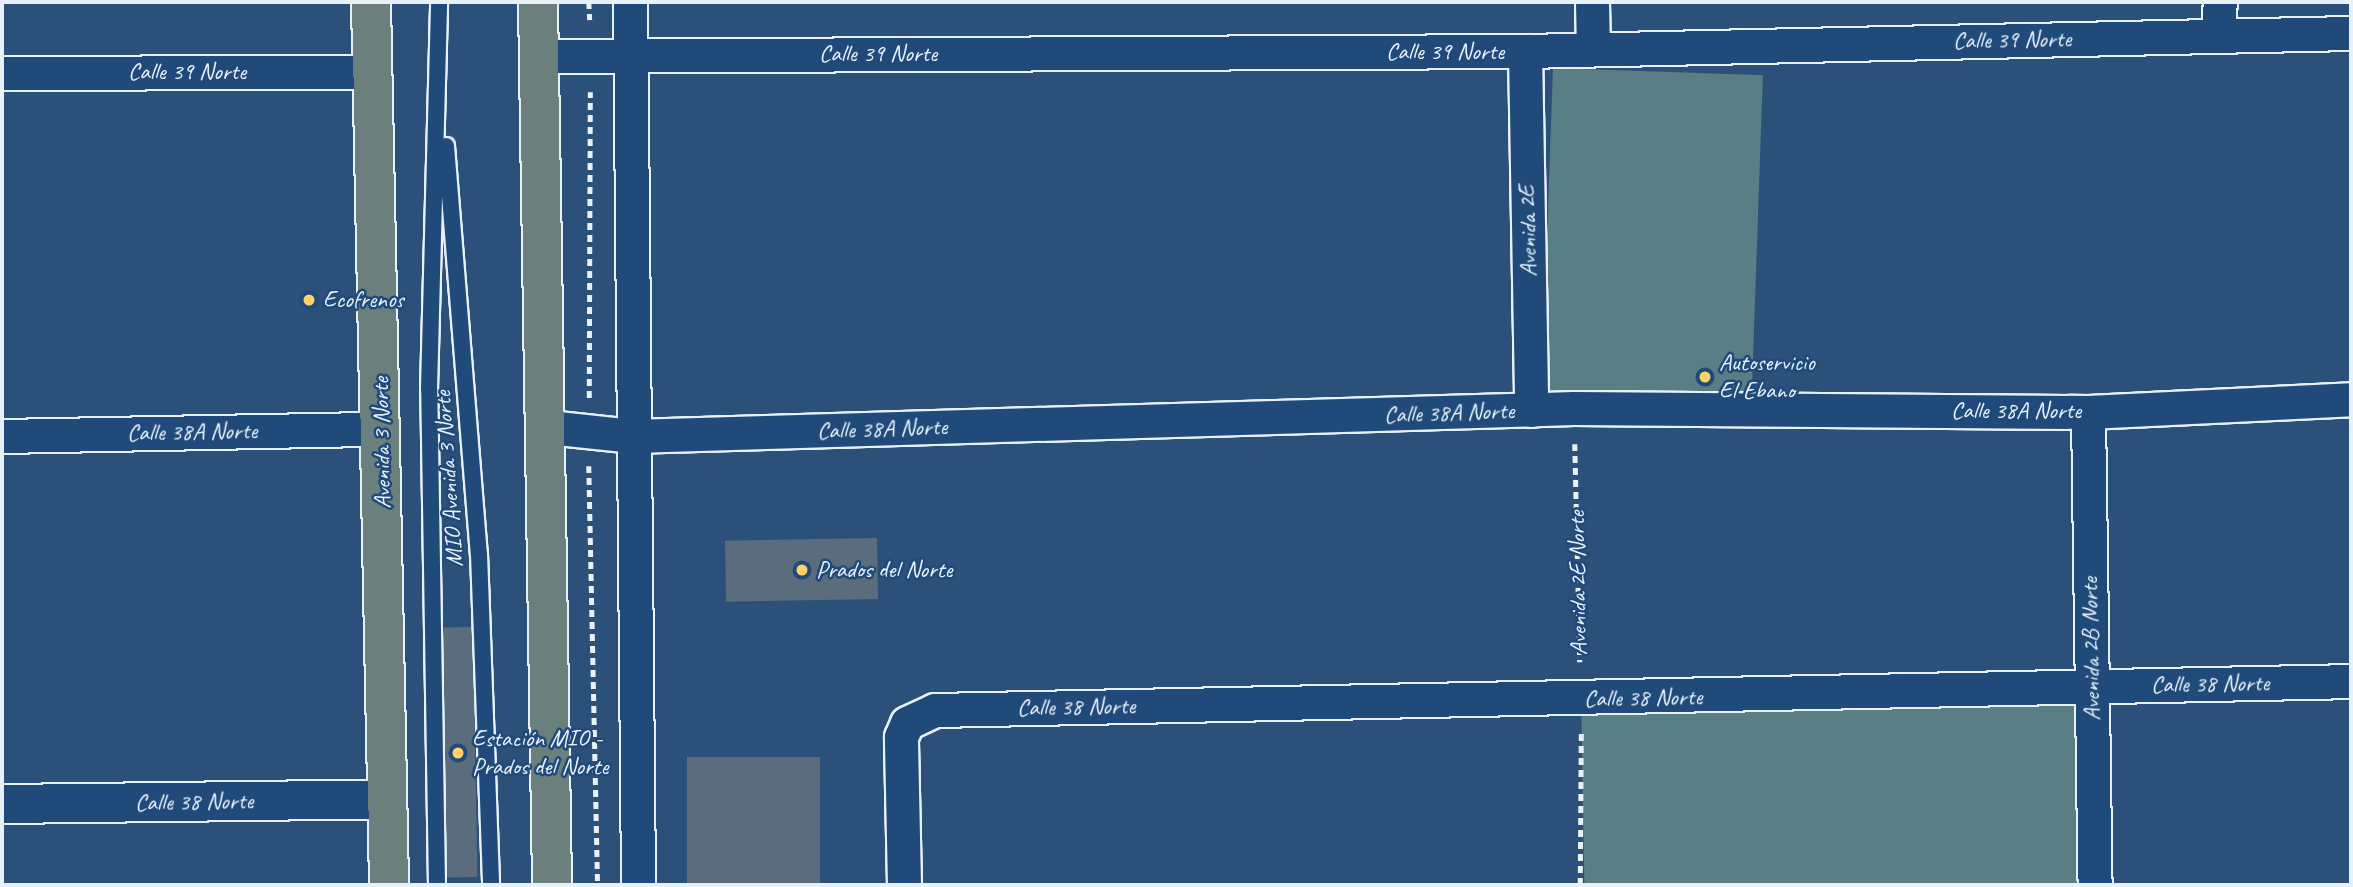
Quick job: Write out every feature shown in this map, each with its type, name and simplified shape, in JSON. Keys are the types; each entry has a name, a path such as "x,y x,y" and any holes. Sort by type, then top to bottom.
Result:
{"main road":[{"name":"Avenida 3 Norte","path":"371,2 382,429 389,885"},
{"path":"538,2 548,427 552,885"}],"street":[{"path":"631,2 632,436 638,885"},
{"path":"1592,2 1592,48"},
{"path":"2218,36 2220,2"},
{"name":"Calle 39 Norte","path":"539,56 1525,51 2351,33"},
{"name":"Avenida 2E","path":"1525,51 1531,410"},
{"name":"Calle 39 Norte","path":"2,73 372,72"},
{"name":"Calle 38A Norte","path":"548,427 632,436 1574,408 2088,412 2351,400"},
{"name":"Avenida 2B Norte","path":"2088,412 2095,885"},
{"name":"Calle 38A Norte","path":"2,436 382,429"},
{"name":"Calle 38 Norte","path":"904,885 901,737 907,723 935,710 1581,699 2351,681"},
{"name":"Calle 38 Norte","path":"2,804 387,799"}],"lane":[{"name":"MIO Avenida 3 Norte","path":"437,885 429,389 440,70 439,2"},
{"name":"MIO Avenida 3 Norte","path":"440,70 479,554 491,885"}],"path":[{"name":"Avenida 2E Norte","path":"1574,408 1581,699 1580,885"}],"green space":[{"path":"1553,68 1763,75 1751,406 1541,399"},
{"path":"2091,687 2094,885 1584,885 1581,696"}],"building":[{"name":"Prados del Norte","path":"877,538 878,599 726,602 725,541"},
{"name":"Estación MIO - Prados del Norte","path":"473,627 477,877 445,878 441,628"},
{"path":"687,757 820,757 820,885 687,885"}],"place":[{"name":"Ecofrenos","path":"309,300"},
{"name":"Autoservicio El Ebano","path":"1705,377"},
{"name":"Prados del Norte","path":"802,570"},
{"name":"Estación MIO - Prados del Norte","path":"458,753"}]}
